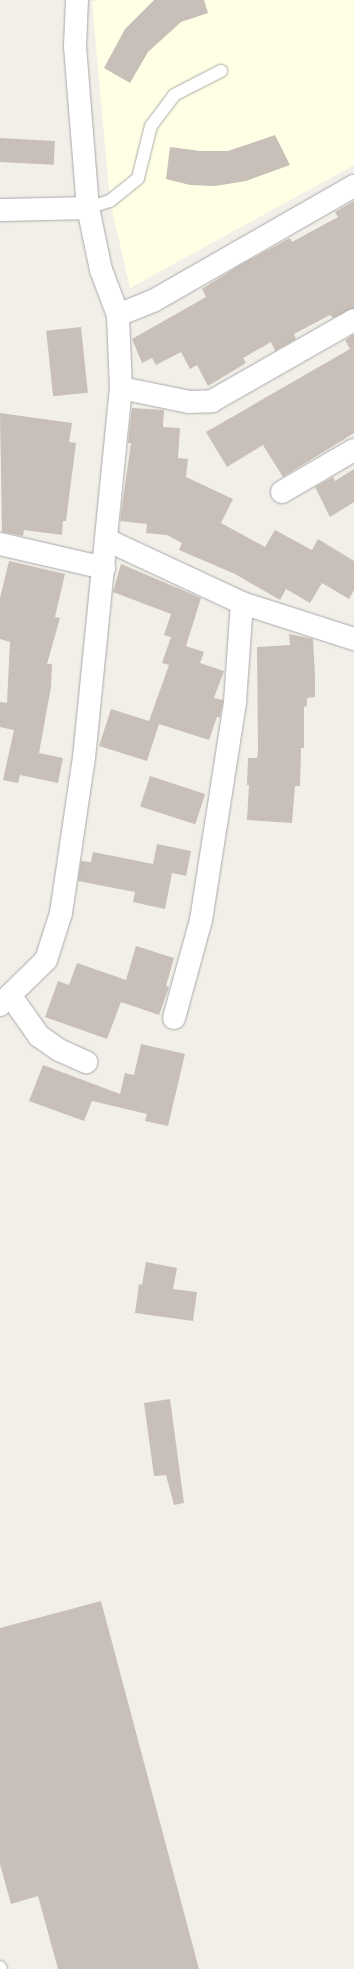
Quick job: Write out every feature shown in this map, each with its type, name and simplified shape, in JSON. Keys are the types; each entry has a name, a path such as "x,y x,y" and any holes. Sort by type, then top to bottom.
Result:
{"street":[{"path":"77,0 75,46 88,208 101,270 118,315 121,388 84,758 61,913 46,960 5,1000 39,1036 59,1050 86,1062"},
{"path":"118,315 153,301 354,186"},
{"path":"0,210 88,208"},
{"path":"121,388 189,402 212,401 354,320"},
{"path":"282,492 354,450"},
{"path":"107,540 242,603 354,639"},
{"path":"0,544 104,568"},
{"path":"174,1018 201,920 235,702 242,603"}],"lane":[{"path":"88,208 110,201 138,178 151,126 174,96 221,71"}],"shaded area":[{"path":"98,0 354,0 354,165 130,288 110,201 92,2"}],"building":[{"path":"154,0 204,0 208,13 181,22 148,52 130,83 104,68 125,29"},
{"path":"275,135 290,165 246,181 215,186 190,185 166,179 170,147 200,151 228,151"},
{"path":"0,138 55,141 54,165 0,162"},
{"path":"354,201 354,308 333,318 330,315 294,334 296,339 275,351 271,342 243,358 246,363 208,386 197,365 190,369 181,352 156,365 152,358 142,363 132,339 206,297 202,289 240,265 290,238 292,242 338,217 335,212"},
{"path":"81,327 88,393 53,396 46,331"},
{"path":"354,334 354,433 283,477 263,445 227,467 206,432 350,349 345,340"},
{"path":"132,408 164,410 163,427 180,428 178,458 188,459 186,477 233,499 221,523 265,547 275,530 312,550 318,539 354,561 354,590 349,599 322,583 310,603 286,589 280,600 235,574 179,550 182,543 167,535 146,533 147,524 120,521 131,443 128,443"},
{"path":"0,413 72,423 69,442 76,443 66,521 63,521 62,535 24,530 23,536 2,532"},
{"path":"354,469 354,502 330,517 315,487 333,477 335,481"},
{"path":"9,561 65,574 55,617 60,618 47,664 52,664 51,687 39,753 63,758 58,783 20,775 18,783 3,780 14,730 0,727 0,702 7,703 10,642 0,639 0,598"},
{"path":"121,564 201,598 186,646 204,652 200,663 224,671 214,698 223,700 220,717 217,717 209,740 159,724 147,761 99,746 111,709 149,721 169,665 162,663 171,637 164,635 171,614 113,592"},
{"path":"289,634 313,639 315,675 315,697 307,698 307,706 304,707 304,748 301,748 300,786 295,786 292,823 247,820 249,785 247,785 248,758 257,758 258,751 257,647 290,645"},
{"path":"150,776 205,794 195,824 140,806"},
{"path":"157,844 191,851 186,876 172,873 165,909 133,902 135,892 78,881 81,861 91,862 93,852 153,864"},
{"path":"136,946 174,958 166,986 169,987 159,1015 121,1002 107,1039 45,1017 58,981 69,985 77,963 126,980"},
{"path":"141,1044 185,1054 168,1126 145,1121 147,1114 92,1101 84,1121 29,1101 43,1065 120,1094 125,1073 134,1075"},
{"path":"146,1262 177,1268 173,1289 197,1292 193,1321 135,1313 139,1284 142,1285"},
{"path":"170,1399 184,1503 174,1505 166,1475 154,1476 144,1403"},
{"path":"101,1601 199,1969 58,1969 38,1896 11,1904 0,1864 0,1628"}]}
